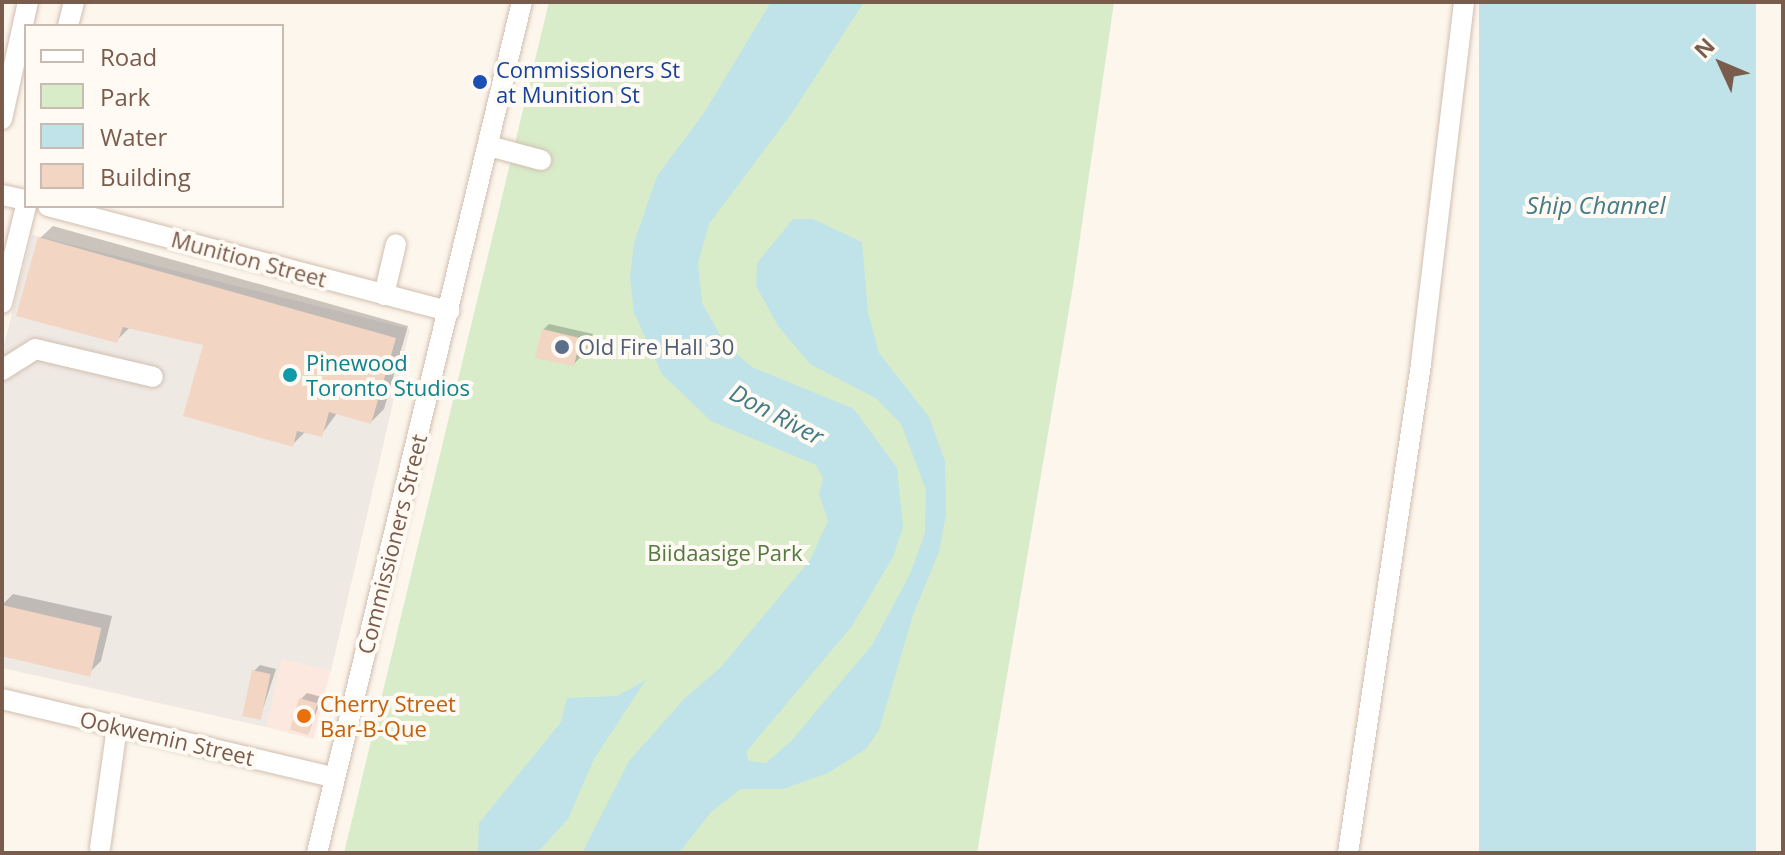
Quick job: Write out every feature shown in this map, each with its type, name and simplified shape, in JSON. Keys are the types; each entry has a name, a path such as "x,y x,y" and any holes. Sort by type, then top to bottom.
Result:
{"street":[{"path":"2,119 28,2"},
{"path":"68,24 74,2"},
{"name":"Commissioners Street","path":"317,853 522,2"},
{"path":"1348,853 1421,363 1464,2"},
{"path":"489,146 541,160"},
{"path":"2,195 24,202"},
{"path":"2,303 25,208"},
{"name":"Munition Street","path":"56,208 449,311"},
{"path":"384,295 396,244"},
{"path":"2,370 35,349 153,377"},
{"name":"Ookwemin Street","path":"2,699 333,777"},
{"path":"100,848 117,727"}],"shaded area":[{"path":"32,235 410,329 331,671 282,659 266,727 2,668 2,353"},
{"path":"282,659 331,671 314,739 265,727"}],"green space":[{"name":"Biidaasige Park","path":"549,2 1114,2 1073,286 977,853 344,853"}],"water":[{"name":"Don River","path":"771,2 864,2 792,113 709,224 698,263 702,303 725,344 752,367 854,409 897,468 903,527 893,557 852,626 746,752 749,761 766,763 792,740 872,645 910,574 925,533 926,490 901,424 877,399 810,364 778,326 756,286 757,263 793,219 813,219 862,242 868,313 879,353 929,417 945,461 946,514 939,552 913,615 879,730 866,749 828,773 783,789 741,789 711,812 679,853 582,853 629,761 685,698 721,667 810,560 828,521 819,494 823,478 816,465 711,421 662,374 634,313 630,277 634,243 657,176 704,113"},
{"name":"Ship Channel","path":"1479,2 1756,2 1756,853 1479,853"},
{"path":"646,680 594,759 568,819 537,853 478,853 479,823 561,722 567,698 617,696"}],"building":[{"name":"Pinewood Toronto Studios","path":"38,237 396,338 371,424 329,412 322,437 297,431 293,447 183,416 203,345 123,327 117,343 16,316"},
{"name":"Old Fire Hall 30","path":"542,329 588,340 585,355 577,353 574,366 535,358"},
{"path":"2,605 101,628 90,677 2,656"},
{"path":"252,670 271,674 261,720 242,716"},
{"name":"Cherry Street Bar-B-Que","path":"299,698 317,703 308,735 290,730"}],"place":[{"name":"Commissioners St at Munition St","path":"480,82"},
{"name":"Old Fire Hall 30","path":"562,347"},
{"name":"Pinewood Toronto Studios","path":"290,375"},
{"name":"Cherry Street Bar-B-Que","path":"304,716"}]}
